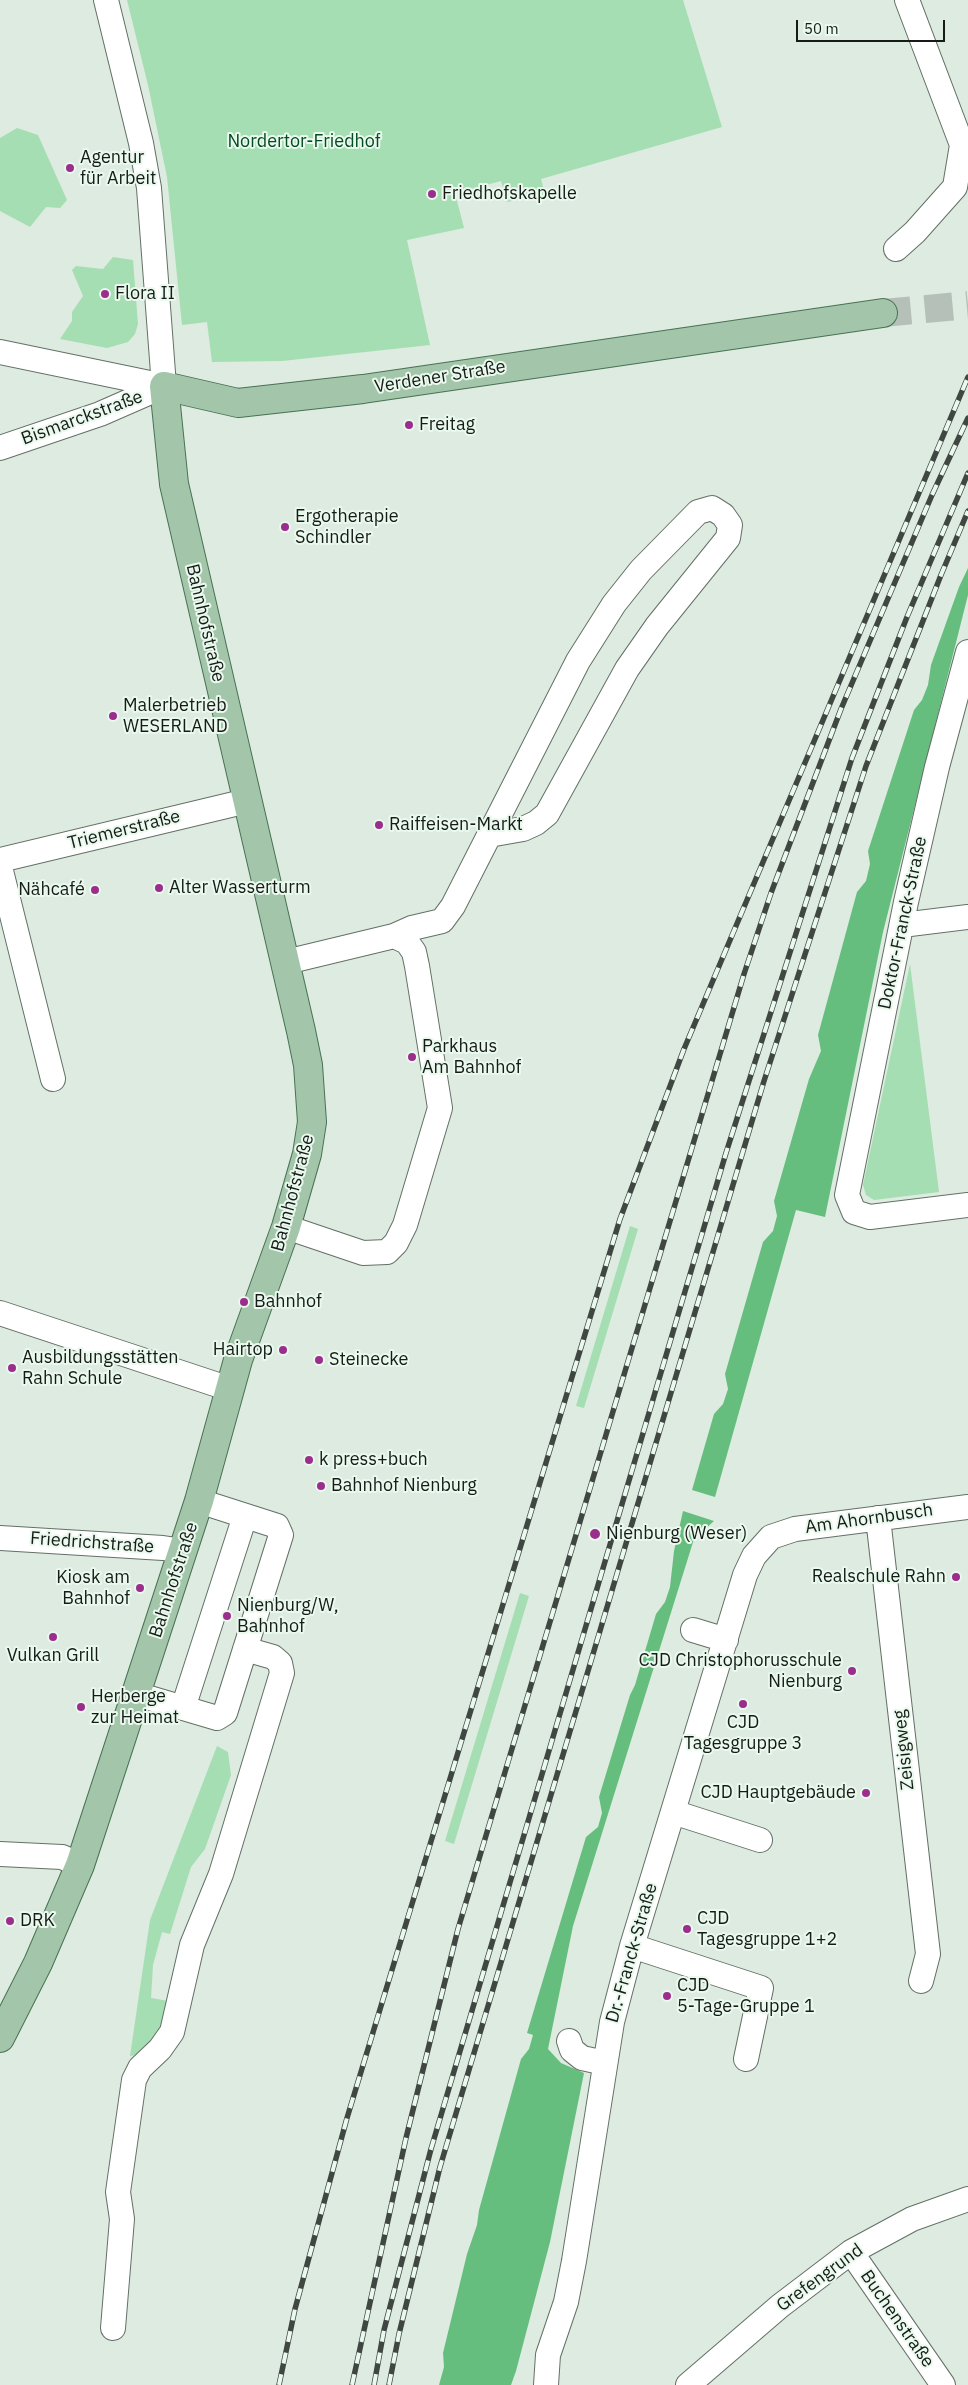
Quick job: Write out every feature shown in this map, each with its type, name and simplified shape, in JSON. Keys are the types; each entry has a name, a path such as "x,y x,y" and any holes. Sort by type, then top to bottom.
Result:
{"main road":[{"name":"Verdener Straße","path":"164,386 238,403 363,389 883,313"},
{"name":"Bahnhofstraße","path":"0,2038 38,1963 80,1865 199,1501 230,1389 286,1227 307,1154 312,1113 308,1065 286,962 174,484 164,386"}],"street":[{"path":"106,0 141,143 149,188 164,386"},
{"path":"896,249 915,232 955,187 965,144 907,0"},
{"name":"Verdener Straße","path":"0,352 164,386"},
{"name":"Bismarckstraße","path":"0,448 100,414 164,386"},
{"path":"286,962 394,936 412,928 442,921 453,906 489,834 578,661 614,604 641,570 698,512 712,508 723,516 730,526 728,538 657,626 627,669 547,814 536,823 523,829 489,834"},
{"name":"Doktor-Franck-Straße","path":"968,652 937,767 902,924 847,1195 854,1212 870,1217 968,1205"},
{"name":"Triemerstraße","path":"0,860 247,801"},
{"path":"0,868 53,1079"},
{"path":"902,924 968,918"},
{"path":"286,1227 363,1253 386,1252 396,1243 405,1225 440,1108 414,952 407,942 394,936"},
{"path":"0,1313 230,1389"},
{"path":"136,1694 217,1718 225,1712 281,1535 277,1526 199,1501"},
{"name":"Am Ahornbusch","path":"771,1537 796,1529 968,1506"},
{"path":"183,1708 245,1516"},
{"name":"Zeisigweg","path":"878,1518 928,1954 921,1981"},
{"name":"Dr.-Franck-Straße","path":"546,2385 548,2355 566,2302 574,2261 612,2022 632,1946 745,1576 754,1556 771,1537"},
{"name":"Friedrichstraße","path":"0,1538 163,1548 183,1551"},
{"path":"693,1630 726,1640"},
{"path":"113,2328 122,2219 118,2192 134,2080 140,2068 160,2049 172,2032 192,1945 221,1874 282,1673 280,1662 273,1657 245,1648"},
{"path":"673,1812 760,1840"},
{"path":"0,1854 62,1857 80,1865"},
{"path":"632,1946 761,1988 746,2059"},
{"path":"569,2041 572,2050 582,2058 605,2063"},
{"name":"Grefengrund","path":"688,2385 780,2306 851,2252 912,2219 968,2198"},
{"name":"Buchenstraße","path":"851,2252 943,2385"}],"green space":[{"name":"Nordertor-Friedhof","path":"127,0 683,0 722,127 541,179 545,194 507,202 501,181 455,193 464,228 407,240 430,345 282,361 212,362 207,322 182,325 167,177 148,85"},
{"path":"17,128 38,135 67,200 60,208 46,207 30,227 0,211 0,138"},
{"path":"113,257 133,260 138,324 135,334 128,342 107,348 60,339 72,321 72,312 83,296 72,270 76,266 103,269"},
{"path":"968,568 968,595 883,932 825,1217 796,1210 715,1497 692,1490 714,1414 723,1404 728,1389 725,1374 763,1242 773,1231 777,1216 774,1201 809,1079 821,1051 818,1035 857,892 866,881 870,864 868,851 914,710 922,700 928,685 931,665 959,587"},
{"path":"910,964 939,1192 874,1200 866,1195 863,1185"},
{"path":"630,1226 638,1229 584,1408 576,1406"},
{"path":"683,1511 714,1521 694,1539 573,1926 548,2049 561,2063 584,2073 550,2242 516,2371 511,2385 439,2385 444,2367 443,2353 467,2254 477,2225 479,2210 521,2059 529,2049 533,2035 527,2033 586,1837 598,1827 602,1813 599,1797 630,1695 635,1685 656,1614 665,1602 670,1587 674,1551"},
{"path":"520,1593 529,1596 454,1844 445,1841"},
{"path":"217,1746 228,1752 231,1775 205,1849 191,1867 170,1934 162,1932 153,1965 151,1998 168,2001 168,2017 148,2053 130,2056 150,1920"}],"tunnel":[{"path":"883,313 968,305"}],"railway":[{"path":"279,2385 295,2309 347,2118 620,1219 684,1049 968,377"},
{"path":"352,2385 406,2138 458,1929 744,974 771,893 841,709 932,495 968,418"},
{"path":"374,2385 384,2330 431,2149 726,1153 852,758 907,617 968,473"},
{"path":"389,2385 399,2334 440,2167 764,1081 866,766 968,511"}],"place":[{"name":"Agentur für Arbeit","path":"70,168"},
{"name":"Friedhofskapelle","path":"432,194"},
{"name":"Flora II","path":"105,294"},
{"name":"Freitag","path":"409,425"},
{"name":"Ergotherapie Schindler","path":"285,527"},
{"name":"Malerbetrieb WESERLAND","path":"113,716"},
{"name":"Raiffeisen-Markt","path":"379,825"},
{"name":"Alter Wasserturm","path":"159,888"},
{"name":"Nähcafé","path":"95,890"},
{"name":"Parkhaus Am Bahnhof","path":"412,1057"},
{"name":"Bahnhof","path":"244,1302"},
{"name":"Hairtop","path":"283,1350"},
{"name":"Steinecke","path":"319,1360"},
{"name":"Ausbildungsstätten Rahn Schule","path":"12,1368"},
{"name":"k press+buch","path":"309,1460"},
{"name":"Bahnhof Nienburg","path":"321,1486"},
{"name":"Nienburg (Weser)","path":"595,1534"},
{"name":"Realschule Rahn","path":"956,1577"},
{"name":"Kiosk am Bahnhof","path":"140,1588"},
{"name":"Nienburg/W, Bahnhof","path":"227,1616"},
{"name":"Vulkan Grill","path":"53,1637"},
{"name":"CJD Christophorusschule Nienburg","path":"852,1671"},
{"name":"CJD Tagesgruppe 3","path":"743,1704"},
{"name":"Herberge zur Heimat","path":"81,1707"},
{"name":"CJD Hauptgebäude","path":"866,1793"},
{"name":"DRK","path":"10,1921"},
{"name":"CJD Tagesgruppe 1+2","path":"687,1929"},
{"name":"CJD 5-Tage-Gruppe 1","path":"667,1996"}]}
